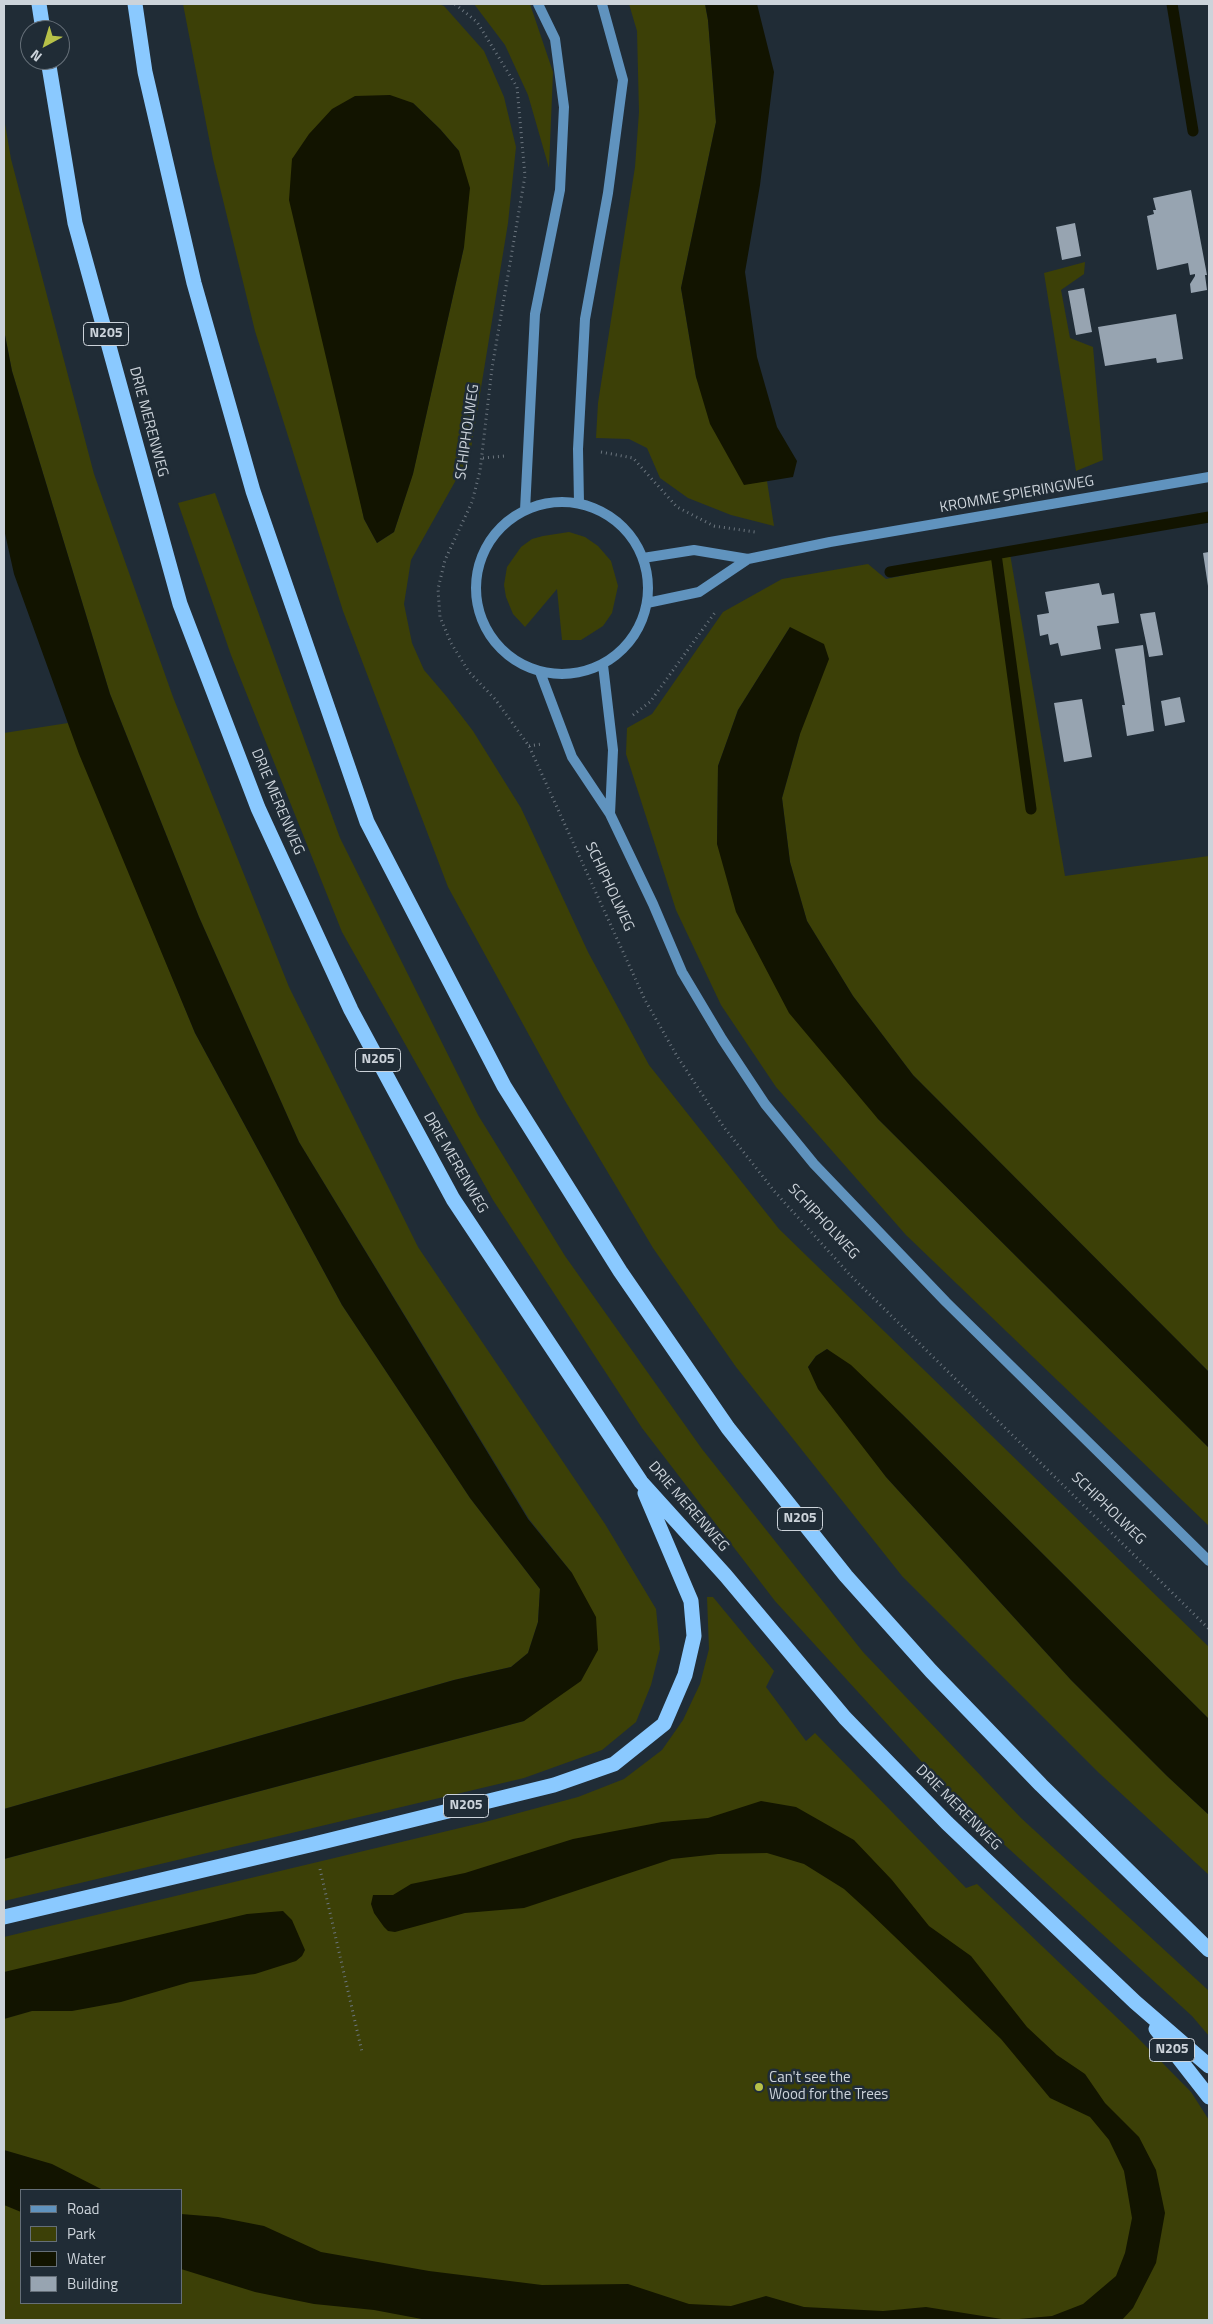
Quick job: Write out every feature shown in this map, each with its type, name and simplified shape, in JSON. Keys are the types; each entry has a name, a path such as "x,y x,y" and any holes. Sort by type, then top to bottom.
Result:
{"highway":[{"path":"39,4 41,20"},
{"name":"N205","path":"135,4 145,72 194,283 254,491 367,822 504,1086 620,1271 728,1428 846,1576 931,1670 1040,1785 1160,1900 1209,1950"},
{"name":"DRIE MERENWEG","path":"50,70 75,223 180,604 258,808 351,1010 453,1199 641,1482 726,1576 845,1718 947,1823 1135,2002 1209,2066"},
{"name":"N205","path":"4,1917 314,1844 554,1784 614,1764 664,1724 685,1675 694,1636 691,1601 641,1482"},
{"name":"N205","path":"1160,1900 1209,1942"},
{"name":"N205","path":"1135,2002 1209,2097"}],"main road":[{"path":"525,510 536,314 560,190 564,108 555,39 538,4"},
{"path":"579,503 578,449 585,319 608,193 623,80 602,4"},
{"name":"KROMME SPIERINGWEG","path":"643,558 694,550 748,559 830,542 1209,477"},
{"path":"551,502 579,503 599,510 618,522 633,539 643,558 648,580 647,603 639,628 624,648 604,664 573,674 540,672 513,660 491,639 478,612 475,582 483,552 500,527 525,510 551,502"},
{"name":"KROMME SPIERINGWEG","path":"647,603 699,592 748,559"},
{"path":"604,664 614,750 610,814"},
{"path":"540,672 572,757 610,814 654,904 682,972 722,1039 765,1104 814,1164 946,1302 1209,1561"}],"path":[{"name":"SCHIPHOLWEG","path":"455,4 478,22 517,87 525,176 492,368 483,458 472,502 445,560 438,589 440,617 451,643 469,672 495,699 529,746 646,1000 677,1056 723,1126 774,1192 851,1276 1209,1629"},
{"path":"578,449 633,458 677,507 714,526 762,533"},
{"path":"483,458 527,454"},
{"path":"611,724 632,716 650,702 721,604"},
{"path":"529,746 565,739"},
{"path":"314,1844 362,2052"}],"green space":[{"path":"183,4 438,4 444,6 484,51 504,97 516,147 508,223 470,455 411,560 404,604 412,643 424,670 473,731 521,808 588,952 649,1065 779,1229 1209,1647 1209,1719 902,1414 827,1349 816,1356 808,1367 886,1477 1071,1680 1209,1815 1209,1875 1099,1773 902,1576 736,1367 653,1248 564,1099 448,887 343,611 255,331 213,159","holes":["413,103 440,129 459,151 464,247 413,473 394,532 377,543 364,519 292,159"]},
{"path":"474,4 530,4 553,72 549,168 528,95 505,45"},
{"path":"629,4 705,4 708,20 716,122 681,288 696,377 744,484 767,481 774,526 731,515 688,498 660,478 647,448 629,439 596,438 598,403 635,167 639,112 637,31"},
{"path":"4,118 11,159 94,474 173,697 289,987 418,1247 605,1524 656,1609 660,1649 651,1685 636,1722 602,1750 524,1778 4,1901 4,1859 524,1721 572,1573 529,1519 299,1142 199,917 110,694 12,371 4,330"},
{"path":"1085,262 1084,274 1061,290 1070,338 1093,347 1103,460 1076,471 1044,273"},
{"path":"215,493 340,838 478,1115 565,1256 702,1449 863,1652 1021,1818 1209,1991 1209,2036 1192,2016 962,1806 775,1601 642,1428 493,1200 342,932 231,655 178,503"},
{"path":"569,532 585,537 598,546 611,561 618,586 612,613 603,626 581,640 562,640 557,589 525,627 513,614 506,597 504,585 507,567 521,547 532,539"},
{"path":"1010,554 1065,876 1209,856 1209,1372 913,1075 853,996 807,921 790,862 782,798 800,734 790,627 738,710 718,766 717,844 878,1119 1209,1448 1209,1526 906,1235 776,1087 721,1005 676,910 626,754 627,728 652,714 723,612 782,579 868,564 886,579"},
{"path":"68,723 195,1033 342,1305 470,1498 540,1589 538,1622 528,1653 511,1667 454,1680 4,1809 4,733"},
{"path":"707,1597 713,1597 774,1671 766,1687 806,1741 815,1733 966,1888 977,1884 1133,2033 1191,2092 1209,2120 1209,2320 4,2320 4,1937 485,1822 578,1797 624,1779 662,1750 683,1720 700,1684 709,1649"}],"water":[{"path":"705,4 757,4 774,72 760,185 745,272 757,357 777,427 797,461 793,477 744,485 710,424 696,377 681,288 716,122 708,20"},
{"path":"390,95 413,103 440,129 459,151 470,188 464,247 413,474 394,532 377,543 364,519 289,200 292,159 309,134 332,109 355,96"},
{"path":"4,330 12,371 110,694 199,917 299,1142 528,1519 572,1573 596,1617 598,1650 581,1681 524,1721 4,1859 4,1809 454,1680 511,1667 528,1653 538,1622 540,1589 470,1498 342,1305 195,1033 79,754 14,574 4,529"},
{"path":"790,627 824,644 829,659 800,734 782,798 790,862 807,921 853,996 913,1075 1209,1372 1209,1448 878,1119 789,1013 736,912 717,844 718,766 738,710"},
{"path":"827,1349 851,1365 902,1414 1209,1719 1209,1815 1071,1680 886,1477 818,1389 808,1367 816,1356"},
{"path":"761,1801 796,1807 854,1840 892,1880 929,1926 971,1956 1027,2027 1057,2055 1085,2074 1105,2103 1139,2137 1156,2170 1165,2213 1156,2263 1133,2308 1122,2320 1008,2320 1052,2316 1083,2304 1116,2276 1125,2253 1132,2218 1124,2171 1109,2140 1090,2117 1050,2098 1001,2039 867,1910 844,1889 804,1864 767,1853 718,1854 672,1859 524,1908 465,1913 395,1932 388,1931 384,1927 374,1913 371,1904 373,1895 393,1895 411,1884 465,1873 573,1839 662,1822 708,1818"},
{"path":"283,1911 292,1920 305,1950 296,1961 255,1974 190,1982 121,2002 72,2011 32,2011 4,2019 4,1972 247,1914"},
{"path":"4,2150 52,2164 101,2189 20,2189 20,2212 4,2205"},
{"path":"182,2214 218,2217 264,2226 321,2252 429,2271 542,2285 628,2284 689,2304 731,2306 766,2296 804,2307 883,2311 926,2307 1008,2320 427,2320 374,2310 314,2304 255,2292 182,2269"}],"building":[{"path":"1191,190 1207,275 1205,275 1207,290 1191,293 1190,284 1195,274 1190,275 1188,263 1157,270 1147,216 1154,214 1153,210 1156,210 1153,198"},
{"path":"1075,223 1081,256 1062,260 1056,227"},
{"path":"1084,288 1092,332 1076,335 1068,291"},
{"path":"1176,314 1183,359 1157,363 1156,358 1105,366 1098,327"},
{"path":"1209,552 1209,586 1208,586 1203,553"},
{"path":"1099,583 1102,595 1114,593 1119,623 1097,626 1101,649 1061,656 1058,643 1050,645 1048,634 1040,636 1037,615 1049,613 1045,592"},
{"path":"1155,612 1163,655 1149,657 1140,614"},
{"path":"1143,645 1154,731 1127,736 1122,705 1125,705 1115,649"},
{"path":"1180,697 1185,722 1165,726 1161,701"},
{"path":"1082,699 1092,757 1064,762 1054,703"}],"waterway":[{"path":"1172,4 1193,131"},
{"path":"890,572 1209,517"},
{"path":"996,554 1031,809"}],"place":[{"name":"Can't see the Wood for the Trees","path":"759,2087"}]}
